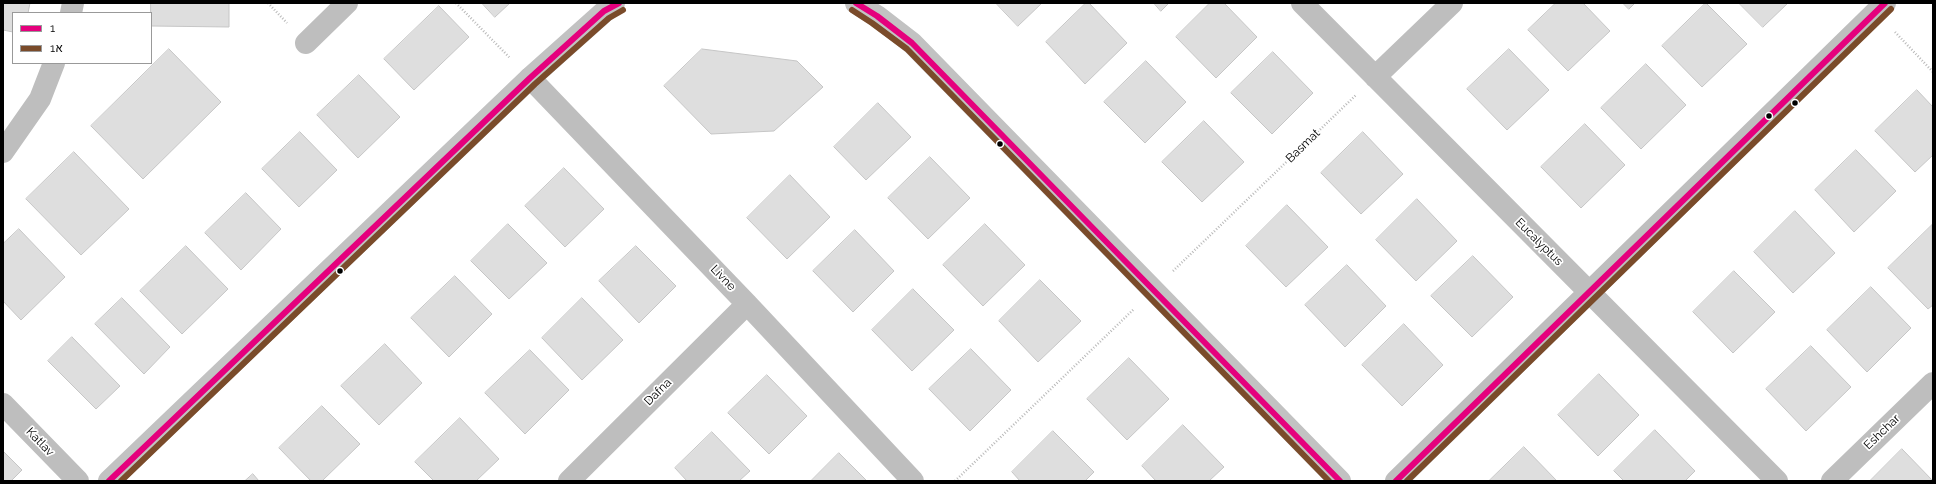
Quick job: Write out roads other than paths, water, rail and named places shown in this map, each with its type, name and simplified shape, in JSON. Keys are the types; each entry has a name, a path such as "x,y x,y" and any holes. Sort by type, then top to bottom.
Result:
{"street":[{"path":"306,43 347,3"},
{"path":"856,3 877,16 912,43 1340,481"},
{"name":"Eucalyptus","path":"1302,3 1777,481"},
{"path":"1375,77 1452,3"},
{"path":"109,481 530,78 612,6"},
{"path":"1396,481 1881,8"},
{"path":"3,152 40,99 54,64"},
{"name":"Livne","path":"530,78 747,304 913,481"},
{"name":"Dafna","path":"570,481 747,304"},
{"name":"Eshchar","path":"1832,481 1933,383"},
{"name":"Katlav","path":"3,404 78,481"}]}
